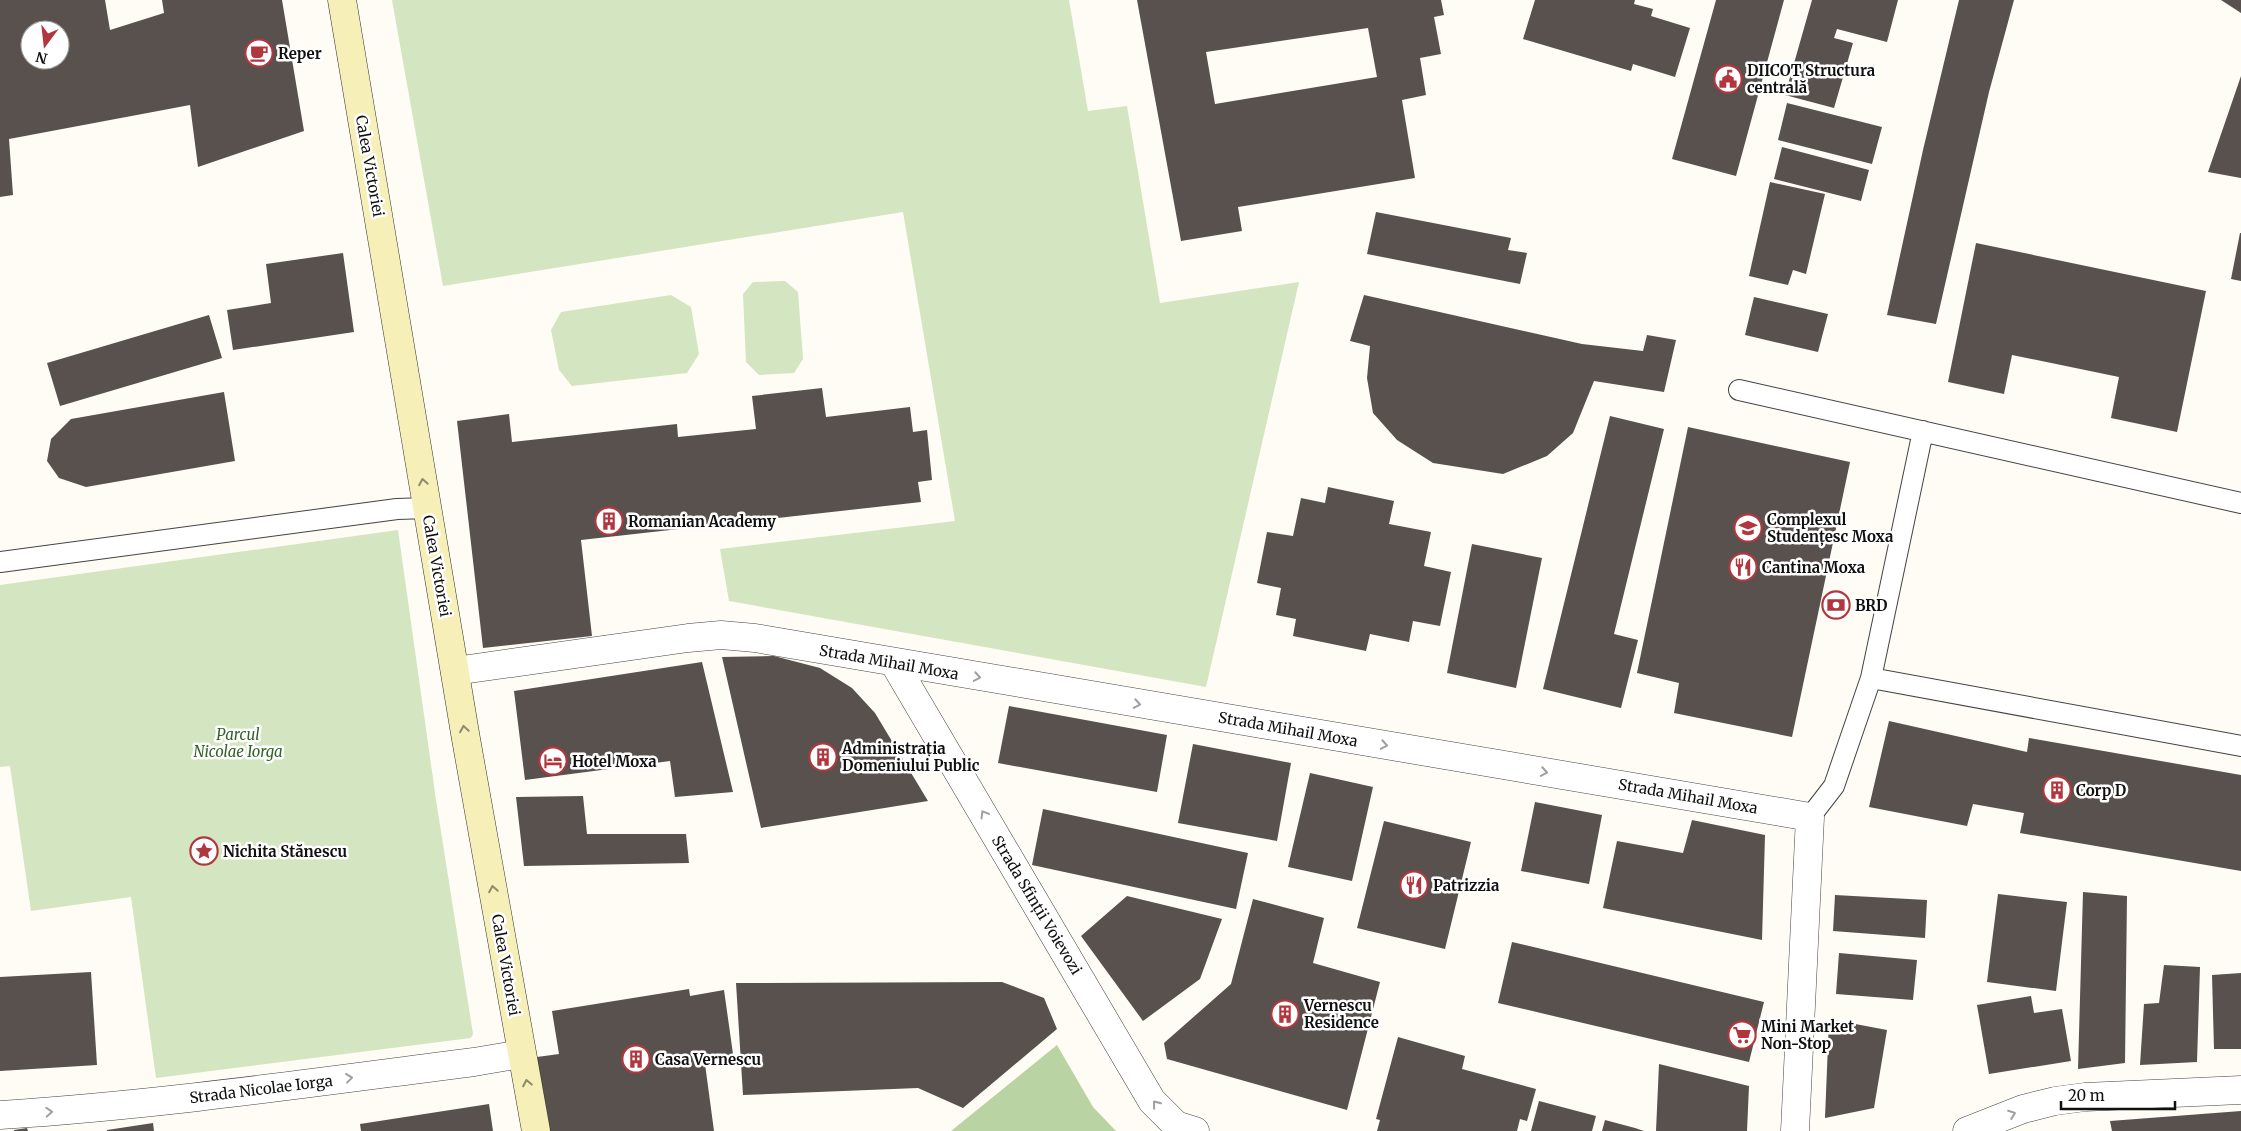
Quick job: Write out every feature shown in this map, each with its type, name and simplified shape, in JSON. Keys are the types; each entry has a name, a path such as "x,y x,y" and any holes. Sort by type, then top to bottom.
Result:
{"main road":[{"name":"Calea Victoriei","path":"342,0 455,671 536,1131"}],"street":[{"name":"Strada Mihail Moxa","path":"455,671 688,638 721,635 755,638 1810,817"},
{"name":"Strada Sfinții Voievozi","path":"894,663 1152,1101 1176,1125 1195,1131"},
{"path":"1795,1131 1810,817"},
{"name":"Strada Nicolae Iorga","path":"0,1115 82,1110 188,1098 474,1062 521,1054"},
{"path":"1967,1131 2023,1110 2055,1101 2085,1096 2241,1090"}],"lane":[{"path":"1740,390 2241,503"},
{"path":"1810,817 1834,786 1871,678 1923,431"},
{"path":"0,562 398,509 428,508"},
{"path":"1871,678 2241,746"}],"green space":[{"path":"392,0 1069,0 1088,111 1127,106 1160,303 1299,282 1206,687 729,601 720,549 955,521 903,212 443,286"},
{"path":"785,281 798,292 803,359 794,373 759,375 746,362 743,294 753,282"},
{"path":"671,295 691,307 699,354 687,373 572,386 559,370 551,330 561,312"},
{"name":"Parcul Nicolae Iorga","path":"398,530 436,800 473,1034 471,1038 156,1078 131,897 31,911 10,766 0,767 0,585"},
{"path":"1057,1045 1093,1107 1116,1131 951,1131"}],"building":[{"path":"0,0 105,0 110,30 164,13 162,0 282,0 304,131 198,167 190,105 9,139 13,195 0,197"},
{"path":"1137,0 1441,0 1444,15 1434,17 1441,54 1420,58 1426,95 1402,100 1415,178 1238,207 1242,231 1181,241","holes":["1368,28 1377,77 1215,104 1206,52"]},
{"path":"1535,0 1635,0 1634,4 1653,9 1651,16 1690,28 1675,77 1633,64 1631,71 1523,39"},
{"name":"DIICOT Structura centrală","path":"1716,0 1784,0 1736,176 1672,159"},
{"path":"1812,0 1898,0 1887,42 1837,29 1834,38 1853,43 1834,108 1785,95"},
{"path":"1959,0 2014,0 1989,92 1936,324 1887,315 1923,150"},
{"path":"2221,0 2241,0 2241,13"},
{"path":"2241,76 2241,178 2208,172"},
{"path":"1787,103 1882,127 1872,164 1778,140"},
{"path":"1782,147 1869,170 1861,201 1774,179"},
{"path":"1770,182 1825,194 1806,274 1793,270 1788,285 1749,276"},
{"path":"1376,212 1511,238 1508,250 1527,253 1520,284 1367,254"},
{"path":"2241,233 2241,281 2231,279"},
{"path":"1976,243 2206,291 2177,432 2111,418 2119,377 2012,355 2004,394 1948,382"},
{"path":"343,253 354,332 233,350 227,310 271,303 266,264"},
{"path":"1364,295 1582,344 1643,351 1647,335 1676,340 1664,392 1594,381 1573,433 1547,456 1503,474 1433,463 1397,440 1373,413 1367,378 1370,346 1350,341"},
{"path":"1754,297 1828,314 1818,352 1745,335"},
{"path":"209,315 222,358 60,406 47,363"},
{"name":"Romanian Academy","path":"822,388 826,417 910,407 913,432 927,430 932,480 918,482 921,502 581,540 592,636 483,648 457,421 509,414 512,442 677,424 678,437 756,429 752,396"},
{"path":"224,392 235,461 86,487 59,478 47,461 51,439 71,419"},
{"path":"1610,416 1664,429 1614,634 1638,640 1621,708 1543,689"},
{"name":"Cantina Moxa","path":"1688,427 1850,462 1792,737 1674,713 1679,683 1637,673"},
{"path":"1328,487 1394,501 1389,524 1431,532 1424,566 1451,572 1440,626 1413,621 1409,642 1370,634 1366,651 1293,636 1296,619 1276,615 1281,588 1257,583 1267,532 1293,536 1301,498 1325,503"},
{"path":"1472,544 1542,558 1516,688 1447,673"},
{"name":"Administrația Domeniului Public","path":"774,656 820,668 852,688 875,713 928,801 761,828 722,657"},
{"path":"702,662 733,792 675,797 670,761 525,780 514,691"},
{"path":"1009,706 1167,735 1157,792 998,763"},
{"name":"Corp D","path":"1889,721 2027,752 2029,738 2241,775 2241,871 2020,833 2024,813 1973,804 1967,826 1869,807"},
{"path":"1193,744 1291,763 1277,841 1178,823"},
{"path":"1310,773 1373,787 1352,881 1288,867"},
{"path":"583,796 587,834 686,834 689,863 524,866 516,797"},
{"path":"1535,802 1602,815 1589,884 1521,871"},
{"path":"1043,809 1248,853 1236,909 1032,865"},
{"path":"1692,820 1765,835 1762,940 1603,908 1617,841 1683,853"},
{"name":"Patrizzia","path":"1384,821 1471,842 1445,949 1357,928"},
{"path":"2083,892 2127,896 2125,1063 2078,1069"},
{"path":"1998,894 2067,902 2056,991 1987,982"},
{"path":"1835,895 1927,900 1925,938 1833,931"},
{"path":"1127,896 1222,919 1200,979 1143,1021 1081,936"},
{"name":"Vernescu Residence","path":"1253,899 1324,918 1313,963 1380,982 1347,1110 1167,1059 1164,1043 1231,984"},
{"path":"1512,942 1764,1002 1749,1062 1498,1003"},
{"path":"1839,953 1917,960 1913,1000 1836,994"},
{"path":"2164,965 2200,967 2197,1062 2140,1065 2144,1004 2159,1003"},
{"path":"91,972 97,1065 0,1071 0,977"},
{"path":"2241,973 2241,1049 2214,1049 2212,975"},
{"path":"1002,982 1044,998 1057,1029 963,1108 918,1088 743,1095 736,983"},
{"name":"Casa Vernescu","path":"689,989 690,996 724,990 734,1061 705,1064 714,1131 548,1131 537,1057 559,1054 552,1011"},
{"path":"2031,996 2034,1013 2062,1009 2071,1061 1989,1074 1977,1005"},
{"path":"1829,1019 1887,1030 1874,1108 1825,1118"},
{"path":"1398,1037 1465,1056 1462,1069 1536,1089 1527,1121 1520,1119 1517,1131 1377,1131 1380,1120 1376,1119"},
{"path":"1659,1064 1749,1086 1747,1131 1656,1131"},
{"path":"1539,1101 1596,1116 1592,1131 1531,1131"},
{"path":"489,1104 493,1131 361,1131 360,1124"},
{"path":"2241,1111 2241,1131 2112,1131 2110,1121"},
{"path":"1605,1120 1635,1128 1644,1131 1602,1131"},
{"path":"153,1123 154,1131 107,1131 107,1130"},
{"path":"27,1128 28,1131 14,1131 14,1130"}],"place":[{"name":"Reper","path":"259,53"},
{"name":"DIICOT Structura centrală","path":"1728,79"},
{"name":"Romanian Academy","path":"609,521"},
{"name":"Complexul Studențesc Moxa","path":"1748,528"},
{"name":"Cantina Moxa","path":"1743,567"},
{"name":"BRD","path":"1836,605"},
{"name":"Administrația Domeniului Public","path":"823,757"},
{"name":"Hotel Moxa","path":"553,761"},
{"name":"Corp D","path":"2057,790"},
{"name":"Nichita Stănescu","path":"204,851"},
{"name":"Patrizzia","path":"1414,885"},
{"name":"Vernescu Residence","path":"1285,1014"},
{"name":"Mini Market Non-Stop","path":"1742,1035"},
{"name":"Casa Vernescu","path":"636,1059"}]}
